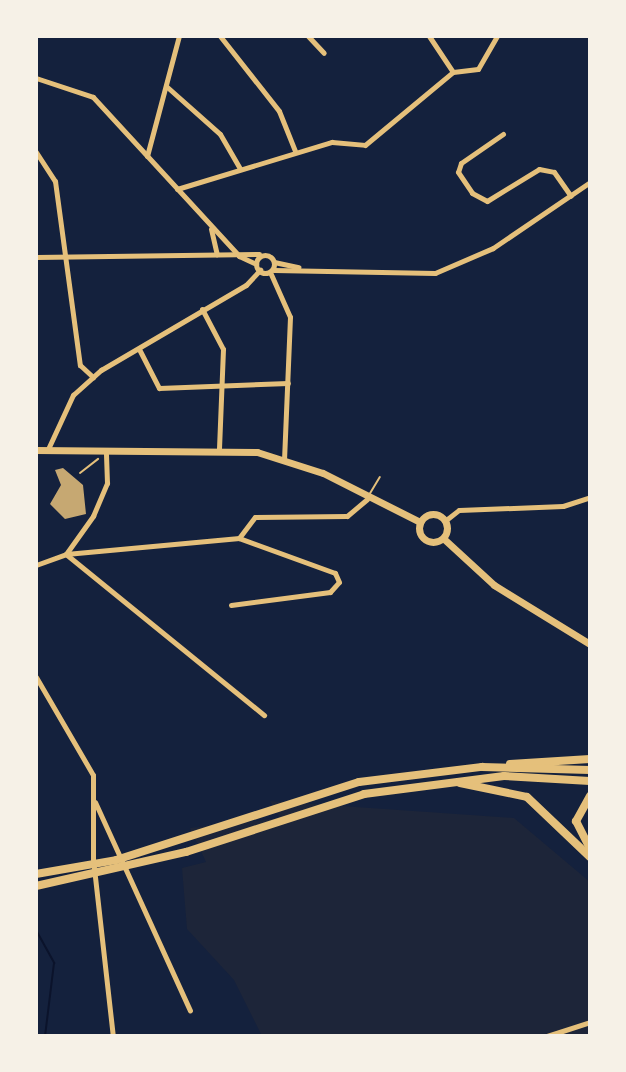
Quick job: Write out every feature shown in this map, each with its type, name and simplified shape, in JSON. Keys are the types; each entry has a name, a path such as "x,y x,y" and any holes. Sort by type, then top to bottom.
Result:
{"highway":[{"path":"36,874 182,841 359,782 590,759"},
{"path":"498,767 590,770"},
{"path":"435,781 527,797 590,857"},
{"path":"36,886 186,852 364,794 435,781 590,781"},
{"path":"590,796 576,821 590,848"}],"main road":[{"path":"36,450 106,453 219,450 284,459 420,522"},
{"path":"420,522 431,514 446,520 444,539"},
{"path":"420,522 425,540 444,539 494,585 590,644"}],"street":[{"path":"147,157 179,36"},
{"path":"220,36 279,111 295,151"},
{"path":"308,36 324,53"},
{"path":"429,36 453,72"},
{"path":"177,189 295,151 365,145 453,72 478,69 497,36"},
{"path":"36,78 93,97 239,256 272,271 435,273 493,248 590,182"},
{"path":"166,86 220,134 240,168"},
{"path":"503,134 461,163 458,172 472,193 487,201 539,169 554,172 571,196"},
{"path":"36,152 55,181 80,365 93,377"},
{"path":"207,221 217,254"},
{"path":"36,257 65,254 259,254 274,262 303,269"},
{"path":"47,451 73,395 93,377 202,309 258,267 259,254"},
{"path":"274,262 272,271 290,317 284,459"},
{"path":"202,309 223,349 224,385 219,450"},
{"path":"139,349 159,388 288,383"},
{"path":"66,554 104,495 106,453"},
{"path":"446,520 459,510 563,506 590,497"},
{"path":"239,538 255,517 347,516 367,499"},
{"path":"36,565 66,554 239,538 335,573 339,582 330,592 231,605"},
{"path":"66,554 264,715"},
{"path":"36,677 87,760 95,801 95,886 113,1036"},
{"path":"95,801 190,1010"},
{"path":"547,1036 590,1022"}],"lane":[{"path":"367,499 380,477"}],"path":[{"path":"80,473 106,453"}],"shaded area":[{"path":"270,801 514,818 590,882 590,1036 262,1036 234,980 187,929 182,868 206,862 190,828 280,818"}],"building":[{"path":"63,468 83,485 86,514 65,519 50,504 61,485 55,470"}],"waterway":[{"path":"36,930 54,963 45,1036"}]}
